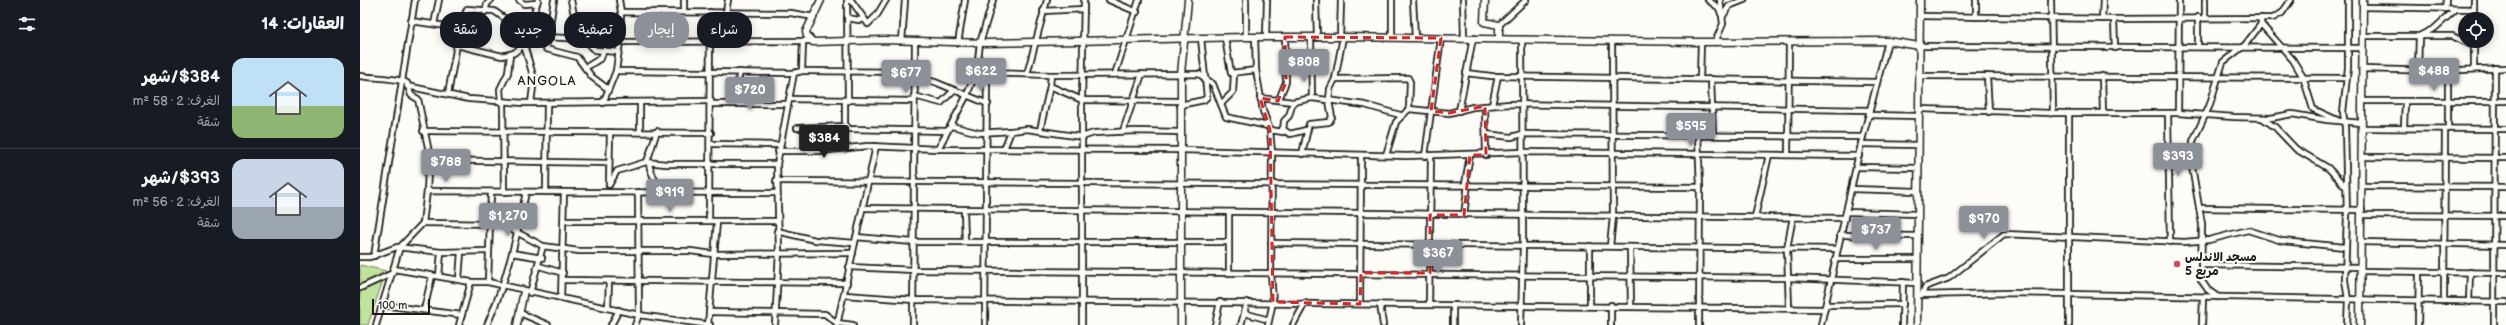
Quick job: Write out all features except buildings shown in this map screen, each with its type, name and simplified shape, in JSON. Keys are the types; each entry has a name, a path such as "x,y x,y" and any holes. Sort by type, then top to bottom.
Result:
{"street":[{"path":"374,256 415,0"},
{"path":"434,24 439,0"},
{"path":"485,12 487,4 491,0"},
{"path":"519,0 524,4 538,1 535,12"},
{"path":"552,12 554,0"},
{"path":"571,0 573,12"},
{"path":"618,0 621,12"},
{"path":"684,0 684,12"},
{"path":"726,12 728,0"},
{"path":"810,41 806,32 821,0"},
{"path":"846,126 848,70 847,0"},
{"path":"851,0 868,24 873,21 886,0"},
{"path":"902,41 906,0"},
{"path":"958,43 965,0"},
{"path":"938,149 952,126 967,95 977,69 980,43 994,0"},
{"path":"1027,74 1043,12 1048,0"},
{"path":"1082,325 1084,182 1082,100 1084,0"},
{"path":"1109,0 1137,12"},
{"path":"1115,74 1125,40 1137,12 1139,0"},
{"path":"1180,325 1180,103 1181,74 1188,0"},
{"path":"1246,0 1246,37"},
{"path":"1266,37 1267,0"},
{"path":"1312,98 1316,0"},
{"path":"1302,154 1306,130 1310,124 1329,122 1332,119 1329,101 1330,89 1335,79 1342,37 1341,0"},
{"path":"1392,0 1392,38"},
{"path":"1413,0 1415,38"},
{"path":"1463,0 1464,38"},
{"path":"1485,0 1484,22 1499,25"},
{"path":"1499,38 1499,25 1526,0"},
{"path":"1708,0 1719,8 1722,17"},
{"path":"1715,42 1722,30 1720,0"},
{"path":"1722,17 1729,6 1744,0"},
{"path":"1917,325 1920,295 1918,283 1918,191 1920,0"},
{"path":"1976,0 1976,17"},
{"path":"2051,0 2051,76 2053,113"},
{"path":"2102,19 2103,0"},
{"path":"2178,113 2179,0"},
{"path":"2205,0 2205,18"},
{"path":"1920,16 2114,20 2179,17 2261,18 2280,16 2290,0"},
{"path":"2347,325 2348,300 2345,247 2347,210 2342,122 2346,78 2348,0"},
{"path":"2446,0 2446,9"},
{"path":"2360,325 2363,3 2446,9 2474,9 2474,0"},
{"path":"465,12 466,9 485,12 494,11 500,16"},
{"path":"1043,12 1084,9"},
{"path":"2419,36 2435,28 2456,9"},
{"path":"752,12 791,13 814,17"},
{"path":"847,18 859,20 864,19"},
{"path":"2198,18 2198,47"},
{"path":"2219,298 2208,290 2201,280 2202,241 2199,208 2193,177 2192,154 2195,132 2220,77 2223,62 2241,48 2261,24 2261,18"},
{"path":"2114,20 2115,48"},
{"path":"411,21 440,25"},
{"path":"2261,24 2285,49 2303,77 2314,109 2342,122"},
{"path":"2363,36 2419,36 2458,38"},
{"path":"2418,70 2419,36"},
{"path":"752,41 810,41 819,43 847,41 915,41 980,43 1036,41 1084,42 1246,37 1342,37 1701,42 1888,41 1920,46 2051,46 2115,48 2198,47 2285,49 2363,48"},
{"path":"1244,313 1268,323 1273,302 1271,273 1272,153 1269,128 1260,98 1256,70 1255,37"},
{"path":"1279,99 1286,82 1285,37"},
{"path":"1050,86 1082,100 1180,103 1206,98 1201,38"},
{"path":"1221,104 1233,92 1234,74 1229,68 1225,38"},
{"path":"1425,156 1441,38"},
{"path":"1459,110 1473,38"},
{"path":"1521,325 1524,245 1522,39"},
{"path":"626,42 697,41"},
{"path":"802,71 803,41"},
{"path":"913,325 915,41"},
{"path":"1610,246 1613,216 1611,186 1612,41"},
{"path":"1821,325 1861,144 1888,41"},
{"path":"1700,79 1701,42"},
{"path":"1788,42 1788,155"},
{"path":"448,94 456,48"},
{"path":"468,48 497,56 510,55 520,48"},
{"path":"525,48 534,79 531,103"},
{"path":"546,48 577,57 585,68 608,89"},
{"path":"593,48 595,50 618,52"},
{"path":"603,103 616,71 619,48"},
{"path":"710,48 710,221"},
{"path":"2474,48 2474,68"},
{"path":"585,68 601,58 604,50"},
{"path":"504,192 502,102 500,89 508,74 510,55"},
{"path":"2494,325 2493,244 2495,187 2495,68"},
{"path":"2363,69 2448,70 2506,68"},
{"path":"977,69 987,74 1199,74 1213,84 1216,95 1227,117 1281,132 1284,121 1289,116 1293,102"},
{"path":"616,71 794,73 802,71 848,70 915,72"},
{"path":"1234,74 1256,70"},
{"path":"2444,301 2444,157 2448,100 2448,70"},
{"path":"733,102 740,72"},
{"path":"775,325 776,284 779,252 776,222 777,164 779,145 794,73"},
{"path":"1466,73 1498,76 1522,75 1877,82"},
{"path":"985,325 988,104 987,74"},
{"path":"1123,131 1142,74"},
{"path":"1040,130 1051,75"},
{"path":"360,76 385,80 403,80"},
{"path":"1492,105 1498,76"},
{"path":"1920,76 2346,78"},
{"path":"1987,76 1989,112"},
{"path":"2102,76 2102,112"},
{"path":"915,78 935,82 953,91 988,104"},
{"path":"1335,79 1408,78 1410,82 1409,109"},
{"path":"1711,79 1713,135"},
{"path":"376,325 400,247 423,223 427,190 429,160 418,99 410,95 408,86 403,80"},
{"path":"408,86 469,99 547,104 914,99 942,103 953,91"},
{"path":"1260,98 1279,99 1293,102 1312,98 1365,105 1400,116"},
{"path":"2362,102 2448,100 2506,102"},
{"path":"2404,101 2404,128"},
{"path":"640,102 640,131"},
{"path":"546,192 547,104"},
{"path":"1386,155 1396,122 1400,116 1409,109 1449,113 1492,105 1712,107 1869,112 1919,116"},
{"path":"1485,106 1486,155"},
{"path":"1919,109 2053,113 2178,113 2261,118 2299,114 2362,125 2404,128 2506,129"},
{"path":"2069,325 2070,113"},
{"path":"2168,113 2170,242"},
{"path":"2261,118 2275,127 2296,149 2328,168 2346,187"},
{"path":"796,128 846,126 851,130 914,130 947,132"},
{"path":"952,126 979,133 1040,130 1082,137 1094,133 1123,131 1180,132"},
{"path":"1282,129 1290,134 1306,130"},
{"path":"423,131 711,132"},
{"path":"657,131 648,162 649,169 657,179 658,192"},
{"path":"1004,149 1011,131"},
{"path":"609,192 610,132"},
{"path":"1486,134 1511,137 1523,134 1863,137"},
{"path":"1698,136 1700,187 1699,325"},
{"path":"711,144 779,145"},
{"path":"1861,144 1919,145"},
{"path":"778,151 876,146 938,149 1181,150 1425,156 1486,155 1523,152 1699,155 1715,153 1859,156"},
{"path":"837,324 876,146"},
{"path":"1360,304 1361,155"},
{"path":"1464,215 1470,155"},
{"path":"1755,217 1769,155"},
{"path":"1429,304 1431,156"},
{"path":"2362,157 2506,158"},
{"path":"429,160 609,162"},
{"path":"609,185 617,171 648,162 777,164"},
{"path":"1856,166 1919,168"},
{"path":"776,181 914,180 1467,184 1524,187 1700,187"},
{"path":"2362,186 2506,187"},
{"path":"427,190 491,192 711,192 776,194"},
{"path":"1851,190 1918,191"},
{"path":"488,282 491,192"},
{"path":"487,325 504,286 526,192"},
{"path":"561,298 564,248 564,192"},
{"path":"635,325 639,316 637,281 639,251 638,192"},
{"path":"863,208 913,210 1845,218"},
{"path":"2199,208 2347,210 2362,213 2506,216"},
{"path":"964,210 964,241"},
{"path":"1229,212 1229,272"},
{"path":"1846,212 1918,214"},
{"path":"1789,308 1787,248 1793,217"},
{"path":"564,221 776,222"},
{"path":"423,223 491,222 507,226 544,246 564,248 639,251 690,251 713,254 779,252 852,253"},
{"path":"360,288 393,271 439,276 471,282 488,282 527,292 608,307 639,316 673,323 709,325 710,283 717,222"},
{"path":"1920,295 1925,287 1949,278 2004,234 2170,242 2202,241 2248,230 2282,241 2345,247"},
{"path":"777,231 815,240 855,243"},
{"path":"1840,235 1918,236"},
{"path":"856,237 913,242 986,240 1228,242"},
{"path":"2361,242 2506,245"},
{"path":"1271,243 1429,243 1837,249"},
{"path":"518,325 520,313 527,292 542,258 544,246"},
{"path":"1590,246 1590,305"},
{"path":"360,257 374,256 400,247 441,252 489,251"},
{"path":"1630,247 1631,306"},
{"path":"439,276 441,252"},
{"path":"459,279 461,252"},
{"path":"512,254 542,258"},
{"path":"1835,259 1918,259"},
{"path":"2201,265 2345,266 2361,269 2419,272 2506,273"},
{"path":"539,266 563,274"},
{"path":"850,267 986,271 1590,275 1788,278 1918,283"},
{"path":"2418,325 2419,272"},
{"path":"2469,302 2470,272"},
{"path":"424,310 432,276"},
{"path":"563,280 776,284 847,283"},
{"path":"459,325 471,282"},
{"path":"608,307 609,282"},
{"path":"1902,325 1903,282"},
{"path":"1920,295 2069,294 2203,298 2506,302"},
{"path":"844,295 914,300 1590,305 1698,308 1789,308 1903,304"},
{"path":"2202,325 2203,298"},
{"path":"1215,325 1220,302"},
{"path":"1241,325 1247,302"},
{"path":"1292,325 1305,303"},
{"path":"1380,304 1383,325"},
{"path":"382,305 462,315"},
{"path":"1453,305 1453,325"},
{"path":"1610,325 1611,306"},
{"path":"611,325 619,310"},
{"path":"709,312 825,314 837,324 853,325"},
{"path":"520,313 548,325"}],"highlighted area":[{"path":"1285,37 1441,38 1431,111 1449,113 1485,106 1486,155 1470,155 1464,215 1430,215 1430,273 1361,273 1360,304 1273,302 1270,130 1260,98 1278,101 1286,82"}],"green space":[{"path":"360,265 386,271 368,325 360,325"}],"place":[{"name":"مسجد الاندلس مربع 5","path":"2177,264"}],"district":[{"name":"ANGOLA","path":"547,81"}]}
